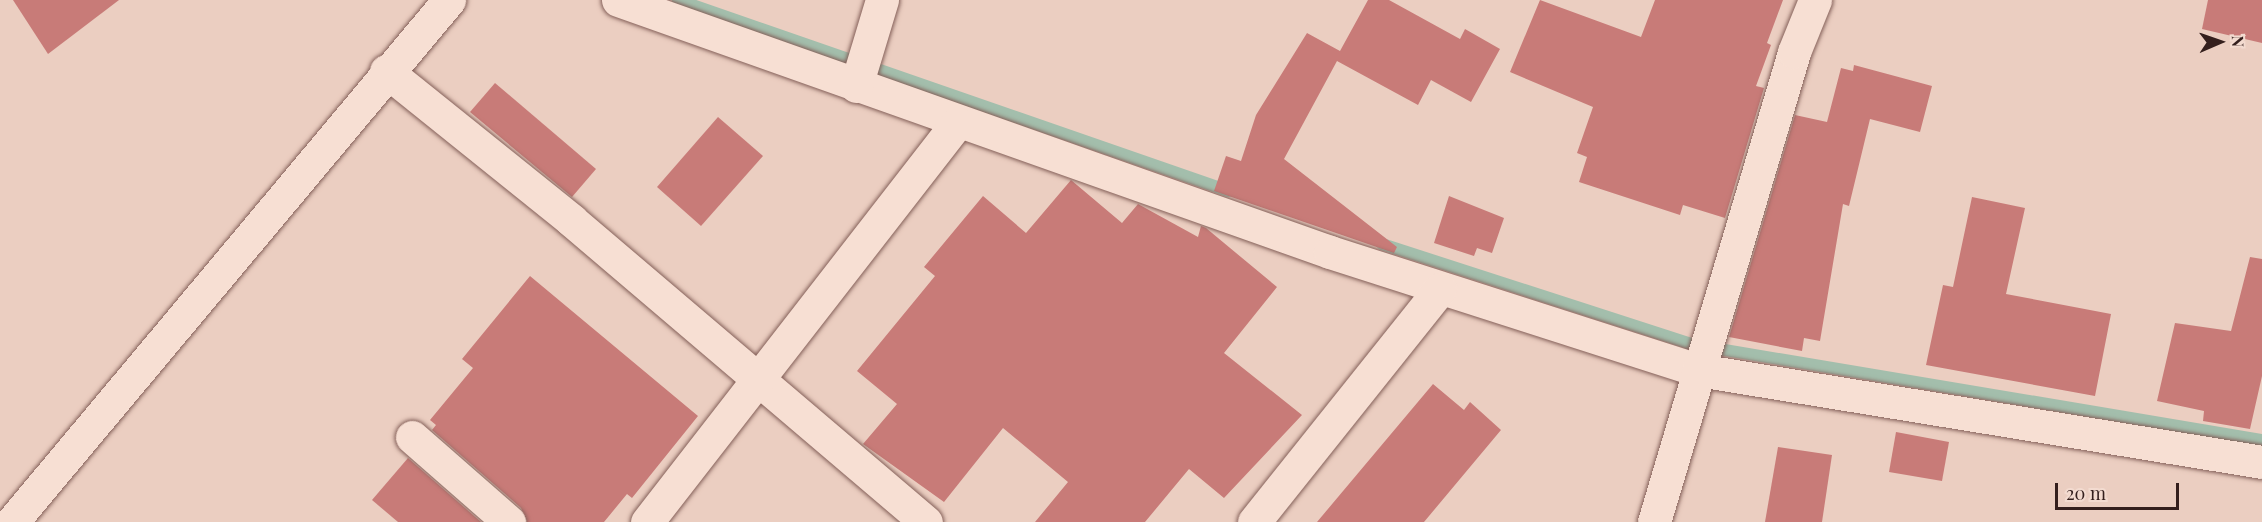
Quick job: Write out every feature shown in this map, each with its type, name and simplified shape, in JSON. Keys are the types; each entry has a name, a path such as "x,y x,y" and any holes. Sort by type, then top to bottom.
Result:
{"street":[{"path":"12,522 386,71 449,0"},
{"path":"618,0 957,123 1440,289 1698,370 2262,462"},
{"path":"856,87 882,0"},
{"path":"1654,522 1685,433 1698,370 1794,52 1815,0"},
{"path":"386,71 571,220 926,522"},
{"path":"647,522 760,383 957,123"},
{"path":"1254,522 1440,289"},
{"path":"412,437 509,522"}],"building":[{"path":"13,0 119,0 48,54"},
{"path":"1368,0 1389,0 1460,39 1465,29 1500,49 1471,102 1431,80 1418,105 1337,61 1284,159 1397,247 1394,253 1214,191 1226,156 1241,161 1256,115 1307,33 1340,51"},
{"path":"1540,0 1641,37 1655,0 1783,0 1767,43 1771,45 1756,86 1764,88 1725,218 1683,205 1680,215 1579,182 1587,157 1577,153 1593,107 1510,72"},
{"path":"2208,0 2262,0 2262,43 2202,29"},
{"path":"1854,65 1932,86 1920,132 1870,119 1849,206 1843,204 1820,341 1804,338 1802,351 1729,337 1795,115 1827,122 1841,68 1853,71"},
{"path":"495,83 596,169 572,197 470,112"},
{"path":"718,117 763,156 701,226 657,187"},
{"path":"1071,180 1122,223 1138,204 1198,237 1201,226 1206,228 1277,287 1224,353 1302,415 1224,498 1189,469 1145,522 1035,522 1068,482 1003,428 944,502 863,444 897,404 857,371 935,276 924,267 983,196 1026,233"},
{"path":"1449,196 1504,218 1492,253 1477,248 1474,256 1434,243"},
{"path":"1972,197 2025,208 2006,294 2111,314 2095,396 1926,365 1943,285 1953,287"},
{"path":"2250,257 2262,259 2262,376 2250,429 2203,421 2204,411 2157,401 2175,323 2231,331"},
{"path":"530,276 698,416 632,498 627,494 604,522 527,522 521,508 432,430 436,425 430,420 473,368 462,359"},
{"path":"1433,384 1464,410 1470,402 1501,430 1424,522 1317,522"},
{"path":"1896,432 1949,442 1942,481 1889,472"},
{"path":"1778,447 1832,455 1822,522 1765,522"},
{"path":"408,458 481,522 398,522 372,500"}],"waterway":[{"path":"678,0 1229,191"},
{"path":"1382,244 1695,345 2262,440"}]}
